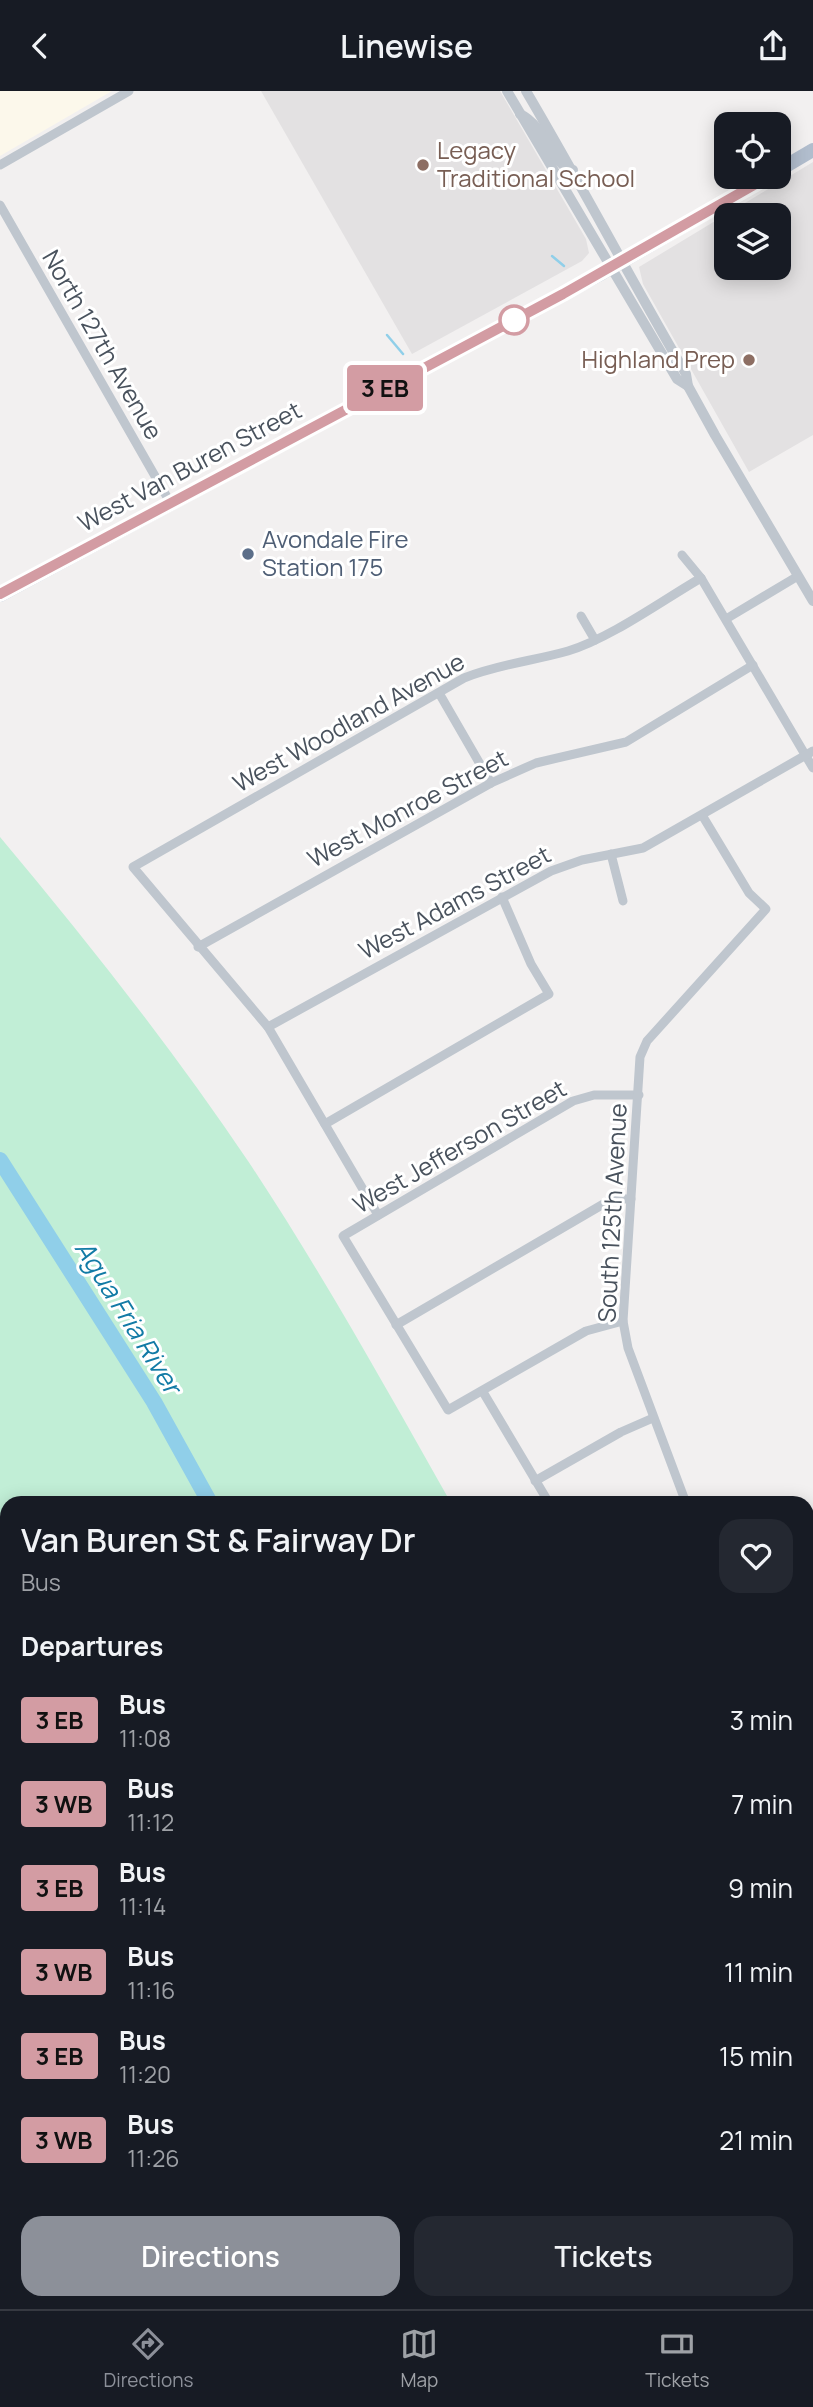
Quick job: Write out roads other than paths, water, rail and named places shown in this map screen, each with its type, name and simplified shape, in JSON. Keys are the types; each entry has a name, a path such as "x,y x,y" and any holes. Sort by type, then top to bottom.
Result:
{"main road":[{"path":"791,163 813,150"},
{"name":"West Van Buren Street","path":"0,594 617,265 747,189"}],"street":[{"path":"0,165 129,91"},
{"path":"507,91 617,265"},
{"path":"526,91 573,170 617,265 677,379 688,386 813,601"},
{"path":"520,114 533,120 559,163 573,170"},
{"name":"North 127th Avenue","path":"0,205 171,504"},
{"path":"682,555 701,578 809,753 813,768"},
{"path":"726,619 798,576"},
{"name":"West Woodland Avenue","path":"198,947 133,867 464,678 498,665 570,651 595,640 701,578"},
{"path":"580,616 595,640"},
{"name":"West Monroe Street","path":"198,947 491,783 536,763 626,742 753,665"},
{"path":"439,693 491,783"},
{"name":"West Adams Street","path":"268,1027 551,871 582,860 643,848 809,753"},
{"name":"South 125th Avenue","path":"683,1496 628,1347 623,1321 640,1057 647,1041 766,909 749,893 702,815"},
{"path":"611,854 623,901"},
{"path":"325,1124 549,994 531,964 502,897"},
{"path":"198,947 268,1027 378,1215"},
{"name":"West Jefferson Street","path":"396,1325 344,1236 572,1101 594,1095 639,1095"},
{"path":"623,1321 586,1331 448,1410 396,1325 612,1199 631,1199"},
{"path":"483,1392 544,1496"},
{"path":"535,1481 621,1432 653,1418"}],"waterway":[{"path":"552,256 564,266"},
{"path":"387,335 403,354"},
{"name":"Agua Fria River","path":"0,1160 154,1402 206,1496"}],"place":[{"name":"Legacy Traditional School","path":"423,165"},
{"name":"Highland Prep","path":"749,360"},
{"name":"Avondale Fire Station 175","path":"248,554"}]}
